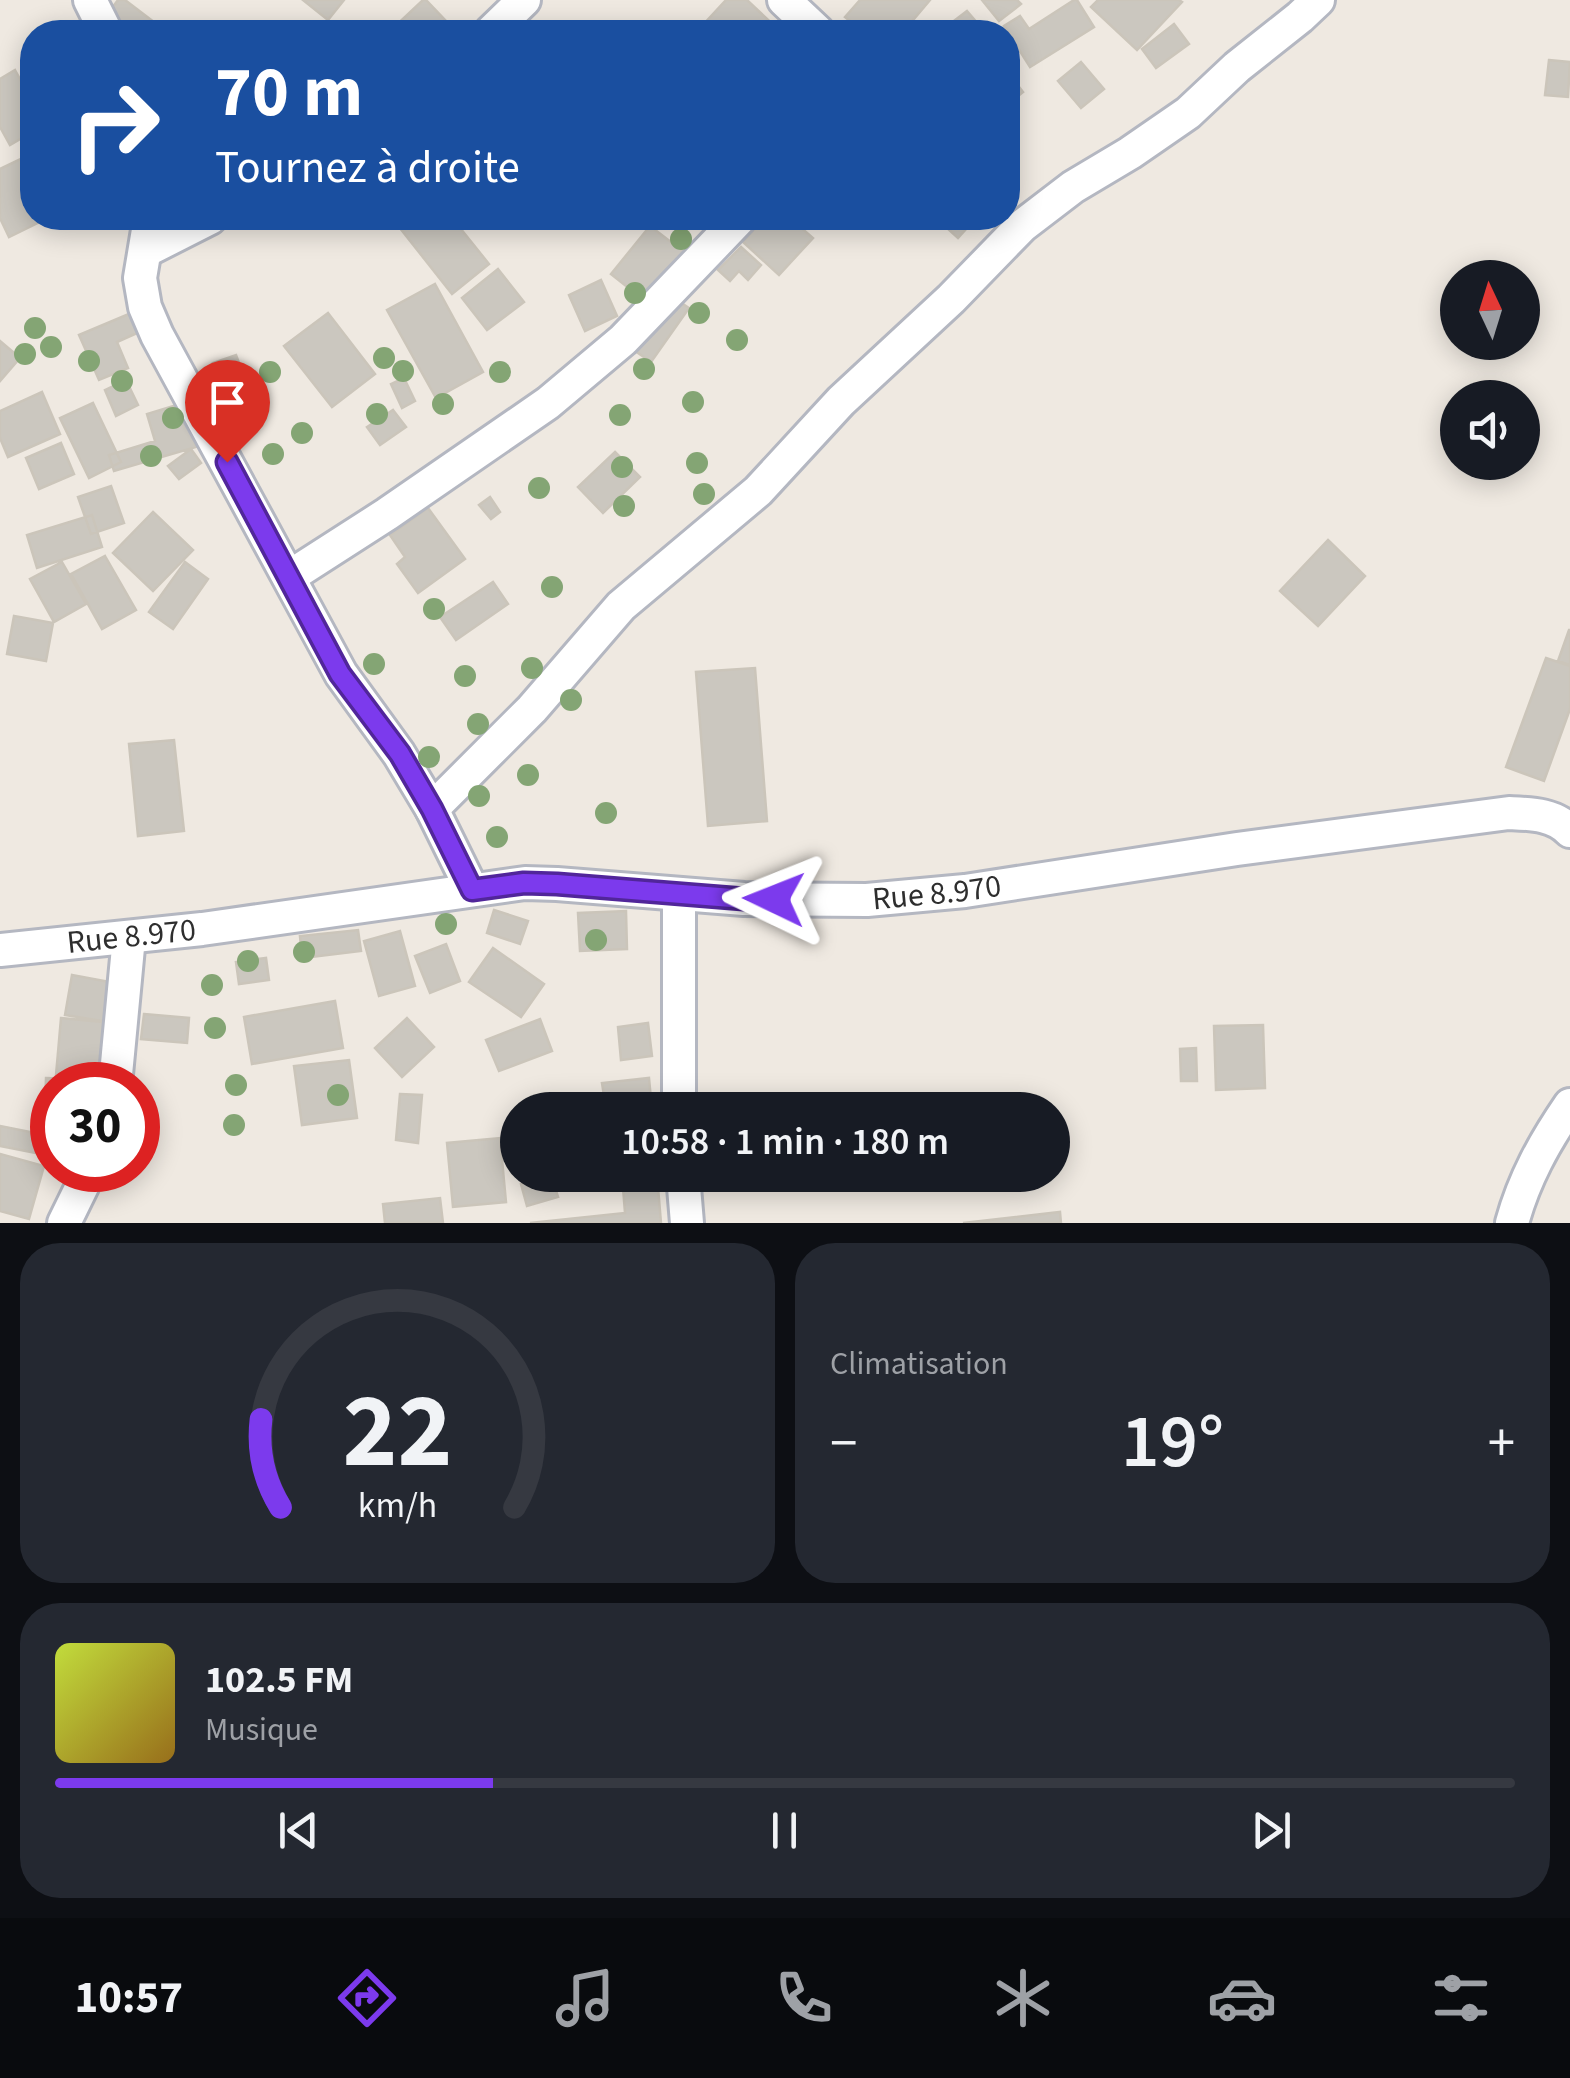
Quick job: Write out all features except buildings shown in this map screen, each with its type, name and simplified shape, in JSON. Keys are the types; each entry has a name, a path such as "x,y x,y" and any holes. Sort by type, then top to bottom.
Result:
{"street":[{"path":"503,20 524,0"},
{"path":"784,0 805,20"},
{"path":"1020,228 1073,187 1188,113 1318,0"},
{"path":"148,230 140,278 157,335 340,674 400,754 472,890"},
{"path":"145,251 186,230"},
{"path":"289,577 548,404 623,340 728,230"},
{"path":"432,809 532,709 621,606 758,492 841,400 951,300 1018,230"},
{"name":"Rue 8.970","path":"0,950 259,921 524,883 744,899 867,900 964,891 1510,813 1536,814 1562,823 1570,831"},
{"path":"679,894 679,1092"},
{"path":"117,1062 130,937"},
{"path":"1512,1223 1535,1160 1570,1105"},
{"path":"64,1223 79,1192"},
{"path":"684,1192 687,1223"}],"route":[{"path":"227,462 340,674 400,754 472,890 524,883 774,899"}]}
